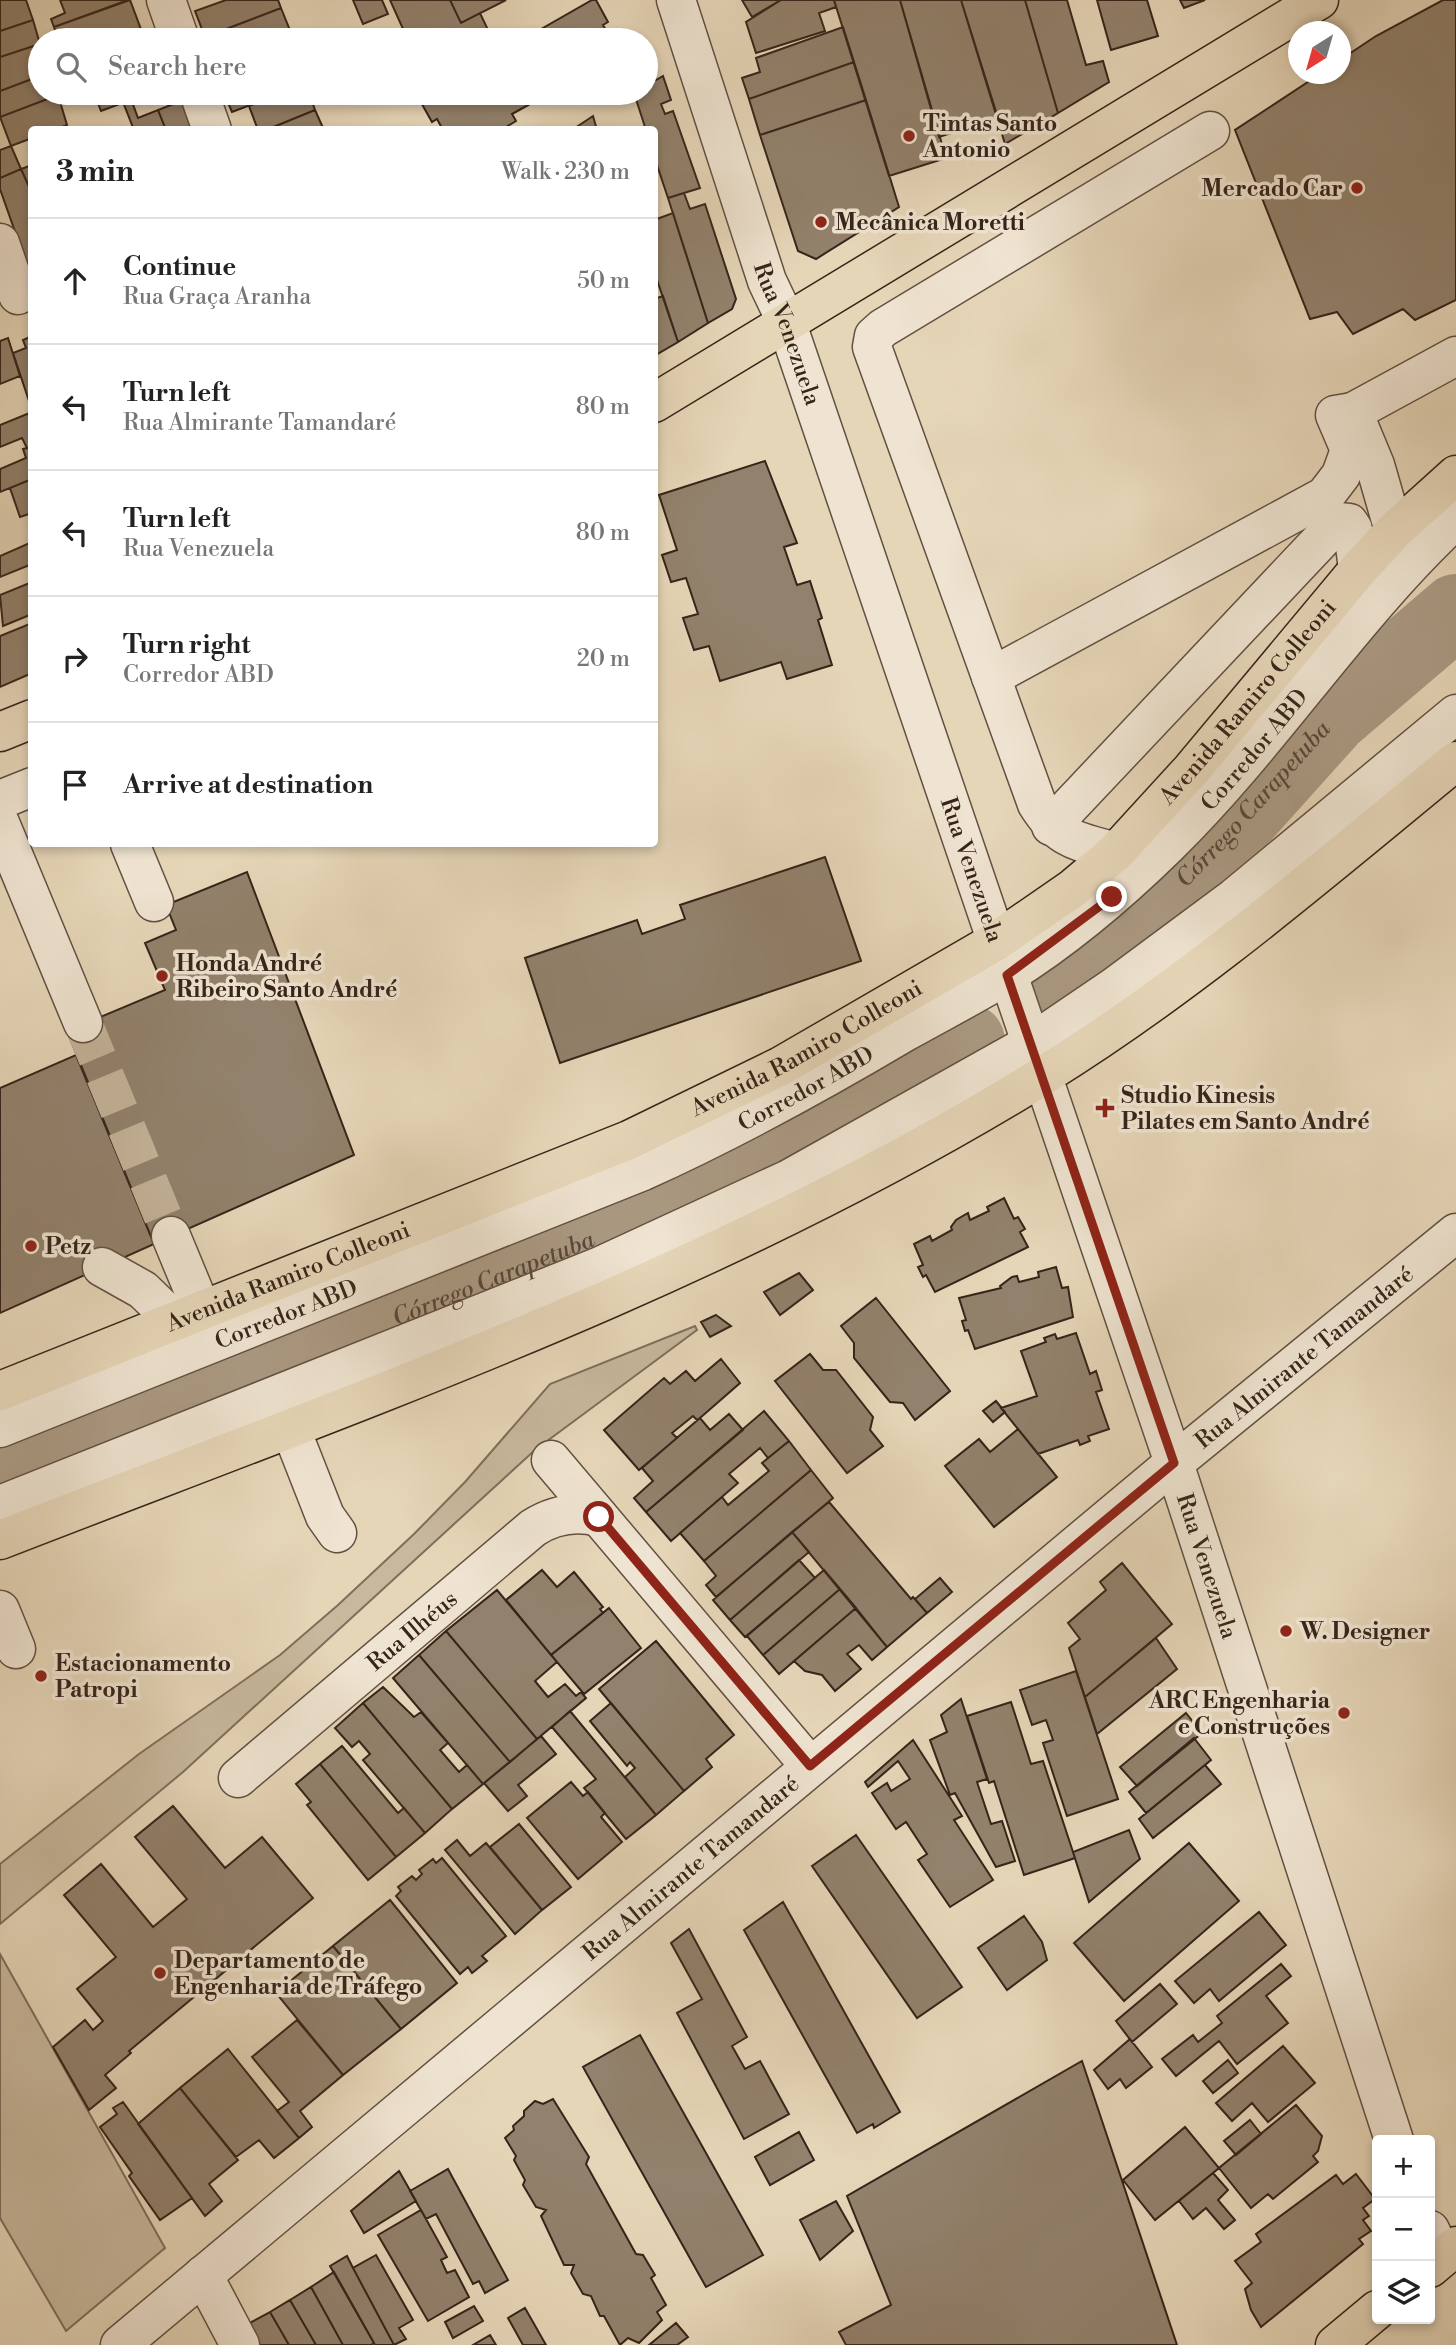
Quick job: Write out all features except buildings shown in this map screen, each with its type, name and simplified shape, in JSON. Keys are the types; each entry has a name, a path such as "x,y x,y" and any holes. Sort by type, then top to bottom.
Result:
{"main road":[{"path":"658,401 1319,0"},
{"name":"Avenida Ramiro Colleoni","path":"2,1385 189,1317 534,1180 710,1103 1001,958 1116,852 1192,769 1358,570 1394,531 1456,475"},
{"path":"0,732 28,721"},
{"path":"0,1540 611,1299 709,1255 875,1171 1035,1060 1134,1015 1256,925 1456,761"},
{"path":"1335,2345 1372,2314"}],"street":[{"path":"166,0 176,28"},
{"name":"Rua Venezuela","path":"676,0 767,281 786,321 1174,1463 1392,2135"},
{"path":"203,105 211,126"},
{"path":"1116,852 1071,841 1051,826 1037,804 872,347 874,335 1210,131"},
{"path":"0,243 17,296"},
{"path":"991,677 1325,496 1342,475 1350,450 1335,415 1353,412 1456,356"},
{"path":"1353,412 1375,465 1394,531"},
{"name":"Corredor ABD","path":"0,1428 547,1211 654,1166 797,1096 1001,958 1112,897 1169,844 1218,791 1383,593 1456,519"},
{"path":"1051,826 1338,522 1349,523 1353,529 1358,570"},
{"path":"0,1505 598,1267 789,1179 1035,1060 1456,714"},
{"path":"0,800 28,789"},
{"path":"0,823 83,1023"},
{"path":"131,847 154,902"},
{"name":"Rua Almirante Tamandaré","path":"120,2345 1174,1463 1456,1233"},
{"path":"171,1236 189,1317"},
{"path":"102,1267 189,1317"},
{"path":"290,1427 325,1517 337,1533"},
{"path":"551,1460 810,1766"},
{"name":"Rua Ilhéus","path":"238,1778 533,1528 557,1516 580,1514 599,1517"},
{"path":"0,1609 16,1649"},
{"path":"203,2275 240,2345"}],"shaded area":[{"path":"695,1326 697,1330 535,1450 183,1772 0,1924 0,1864 139,1754 280,1655 338,1605 465,1482 550,1384"},
{"path":"0,1954 165,2248 66,2331 0,2218"}],"waterway":[{"name":"Córrego Carapetuba","path":"1046,991 1090,961 1158,905 1219,843 1332,717 1456,611"},
{"name":"Córrego Carapetuba","path":"0,1478 642,1218 799,1139 968,1041"}],"tunnel":[{"path":"83,1023 171,1236"}],"place":[{"name":"Tintas Santo Antonio","path":"909,136"},
{"name":"Mercado Car","path":"1357,188"},
{"name":"Mecânica Moretti","path":"821,222"},
{"name":"Honda André Ribeiro Santo André","path":"162,976"},
{"name":"Studio Kinesis Pilates em Santo André","path":"1105,1108"},
{"name":"Petz","path":"31,1246"},
{"name":"W. Designer","path":"1286,1631"},
{"name":"Estacionamento Patropi","path":"41,1676"},
{"name":"ARC Engenharia e Construções","path":"1344,1713"},
{"name":"Departamento de Engenharia de Tráfego","path":"160,1973"}],"route":[{"path":"599,1517 810,1766 1174,1463 1007,975 1112,897"}]}
